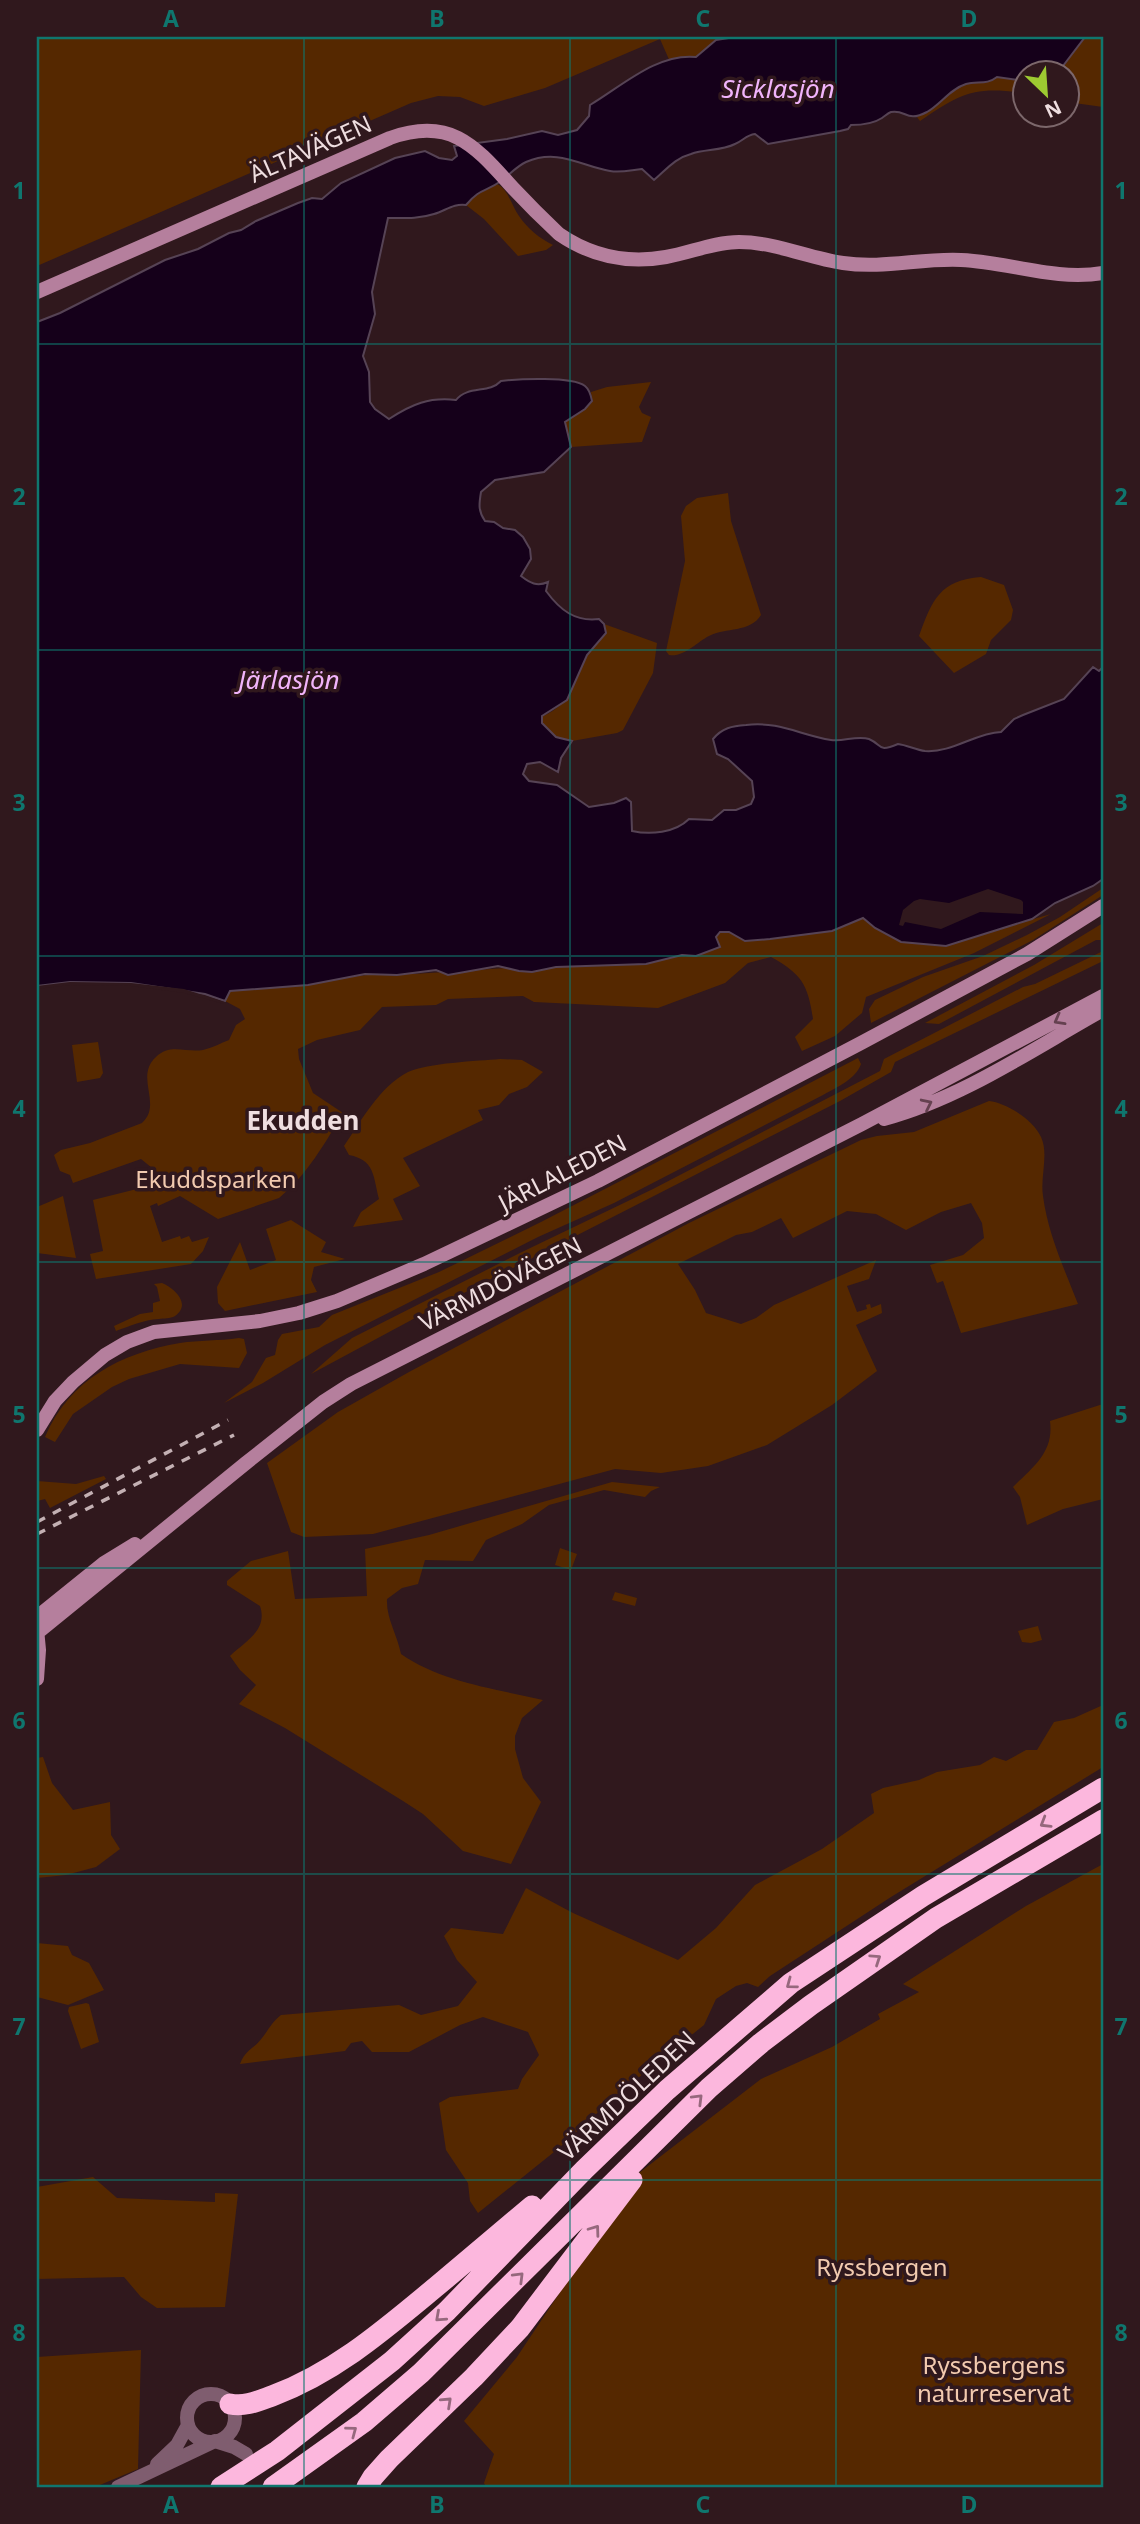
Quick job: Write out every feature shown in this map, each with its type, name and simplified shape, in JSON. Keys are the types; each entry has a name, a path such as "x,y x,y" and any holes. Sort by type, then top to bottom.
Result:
{"highway":[{"name":"VÄRMDÖLEDEN","path":"221,2487 277,2451 392,2361 447,2311 626,2129 682,2076 792,1983 923,1896 1103,1788"},
{"path":"273,2487 365,2422 421,2373 712,2085 761,2043 936,1918 1103,1820"},
{"path":"367,2487 389,2459 474,2378 520,2328 671,2126"},
{"path":"232,2415 246,2405 285,2391 346,2359 626,2129"}],"main road":[{"name":"ÄLTAVÄGEN","path":"37,292 397,135 424,130 440,130 458,136 476,148 559,234 575,245 602,256 630,260 665,257 744,242 845,264 885,265 957,260 1065,276 1103,273"},
{"name":"JÄRLALEDEN","path":"37,1430 55,1401 86,1370 127,1342 154,1332 260,1321 311,1309 337,1301 424,1264 512,1223 861,1043 1027,954 1103,906"},
{"name":"VÄRMDÖVÄGEN","path":"37,1631 323,1402 351,1384 862,1124 1103,996"},
{"name":"VÄRMDÖVÄGEN","path":"862,1124 916,1110 989,1074 1103,1010"},
{"name":"VÄRMDÖVÄGEN","path":"37,1617 104,1563 181,1516"},
{"path":"37,1631 38,1672"}],"street":[{"path":"138,2478 177,2445 188,2425 190,2407 205,2395 225,2398 248,2454 234,2447 198,2438 188,2425"},
{"path":"118,2487 226,2436 232,2415"}],"green space":[{"path":"37,37 875,37 693,114 660,39 545,88 484,106 460,97 438,96 411,103 37,266"},
{"path":"1085,37 1103,37 1103,107 1080,104 1080,60 1068,60"},
{"path":"997,77 1010,79 1010,91 992,90 969,94 920,121 917,117 958,88"},
{"path":"497,184 507,194 526,225 553,245 546,250 518,256 484,219 466,205 479,191"},
{"path":"651,382 639,407 642,413 651,417 642,442 571,447 565,422 592,401 591,392 607,387"},
{"path":"728,493 731,521 761,615 751,625 716,633 685,652 669,655 666,651 685,561 681,516 686,506 697,498"},
{"path":"981,577 1004,585 1013,610 1011,620 991,640 986,654 954,673 919,636 928,612 947,587 956,582"},
{"path":"604,624 657,643 653,673 623,730 572,741 557,737 541,722 543,716 553,711 567,696 582,662 606,633"},
{"path":"1103,888 1103,895 1033,940 871,1023 869,1009 875,1000 923,977 983,956 1027,935"},
{"name":"Ekuddsparken","path":"1051,914 974,953 866,997 862,1013 835,1036 802,1051 795,1037 813,1019 809,997 797,975 771,957 748,963 725,983 658,1008 534,1002 523,996 448,999 436,1005 382,1007 360,1030 317,1040 298,1049 299,1059 313,1093 343,1113 307,1169 279,1198 218,1219 180,1196 158,1206 157,1203 150,1206 162,1242 180,1236 181,1239 189,1236 192,1242 209,1237 203,1251 191,1264 96,1279 90,1254 103,1251 93,1200 161,1183 157,1172 141,1159 73,1183 70,1175 60,1171 54,1155 61,1150 90,1143 142,1123 148,1116 150,1107 147,1073 156,1057 167,1050 197,1051 213,1047 229,1040 236,1025 245,1019 240,1009 225,1001 230,991 376,974 414,974 688,956 719,944 716,937 720,932 729,932 745,941 770,939 832,931 863,918 875,928 1030,920"},
{"path":"1103,923 1103,940 1096,940 939,1024 925,1023 1034,965"},
{"path":"1103,951 1103,961 895,1062 891,1072 840,1101 311,1374 352,1338 653,1189 880,1071 884,1059 1023,987 1035,984"},
{"path":"98,1042 103,1073 100,1078 77,1082 72,1045"},
{"path":"858,1058 861,1064 855,1074 823,1095 614,1203 538,1237 325,1345 224,1403 252,1382 266,1358 275,1355 282,1334 319,1327 332,1315 439,1272"},
{"path":"500,1059 522,1060 543,1072 527,1087 509,1094 499,1105 478,1110 483,1120 403,1158 420,1186 393,1199 403,1220 353,1227 361,1212 379,1199 372,1170 358,1157 349,1155 344,1146 380,1095 398,1078 427,1066"},
{"path":"989,1101 1019,1113 1032,1124 1041,1137 1044,1151 1042,1189 1045,1210 1057,1251 1078,1304 961,1333 943,1281 937,1283 930,1265 963,1255 984,1238 982,1223 971,1203 941,1212 906,1230 876,1214 847,1211 793,1238 781,1218 752,1232 736,1235 678,1264 706,1313 741,1324 756,1318 774,1305 876,1260 869,1279 847,1286 857,1312 867,1309 866,1305 870,1304 871,1308 881,1304 882,1313 856,1325 877,1371 832,1405 767,1445 708,1466 661,1473 615,1469 373,1534 304,1537 291,1532 267,1463 338,1412 689,1223 861,1140 914,1132"},
{"path":"63,1196 76,1258 37,1253 37,1207"},
{"path":"291,1220 326,1242 321,1252 345,1259 314,1267 311,1280 317,1292 225,1311 218,1303 217,1287 240,1242 250,1270 276,1260 266,1229"},
{"path":"162,1283 179,1297 182,1302 180,1311 171,1318 142,1322 116,1331 114,1326 140,1314 153,1312 153,1303 160,1301 154,1284"},
{"path":"244,1339 247,1353 239,1368 180,1364 129,1379 112,1387 73,1414 55,1442 45,1437 68,1400 99,1372 118,1362 180,1343"},
{"path":"1103,1404 1103,1499 1063,1509 1027,1525 1020,1497 1013,1487 1046,1450 1050,1421"},
{"path":"104,1476 106,1479 50,1508 45,1499 37,1501 37,1481 76,1484"},
{"path":"612,1482 660,1487 645,1497 604,1490 549,1505 522,1524 486,1540 473,1561 425,1560 418,1584 402,1588 387,1599 388,1613 401,1654 451,1678 543,1700 522,1718 515,1736 515,1749 523,1778 541,1802 511,1864 463,1851 423,1814 285,1728 239,1704 256,1685 230,1656 254,1634 262,1614 260,1606 227,1585 227,1581 251,1561 288,1551 295,1599 367,1596 365,1549 429,1535"},
{"path":"560,1548 577,1554 571,1570 555,1565"},
{"path":"615,1592 637,1598 635,1606 612,1600"},
{"path":"1038,1626 1042,1640 1022,1642 1018,1631"},
{"path":"1103,1705 1103,1767 891,1897 770,1976 758,1987 747,1983 736,1986 716,1999 704,2025 478,2213 470,2201 468,2183 446,2150 439,2103 450,2097 518,2089 539,2055 528,2032 483,2017 460,2025 409,2052 372,2052 362,2041 351,2043 345,2051 240,2064 281,2015 399,2005 421,2015 458,2006 477,1982 457,1960 444,1936 451,1928 503,1934 526,1888 573,1913 678,1960 716,1928 755,1885 822,1849 874,1813 871,1794 937,1772 980,1765 994,1757 1006,1761 1026,1750 1037,1750 1054,1722 1074,1718"},
{"path":"43,1757 52,1783 73,1810 110,1802 111,1835 120,1849 96,1867 66,1875 37,1878 37,1758"},
{"name":"Ryssbergen","path":"1103,1864 1103,2487 486,2487 484,2483 494,2454 464,2421 517,2357 639,2173 761,2079 832,2047 880,2019 878,2014 919,1992 903,1984 1026,1906"},
{"path":"37,1943 68,1946 72,1955 89,1963 104,1990 68,2005 37,1997"},
{"path":"89,2004 99,2042 81,2049 68,2011 69,2007"},
{"path":"93,2177 117,2198 215,2202 215,2193 238,2194 225,2307 157,2308 141,2297 124,2277 37,2279 37,2187"},
{"path":"141,2350 138,2469 95,2487 37,2487 37,2357"}],"water":[{"name":"Järlasjön","path":"735,37 1085,37 1068,60 1010,60 1010,79 997,77 986,82 966,84 920,115 891,112 875,122 768,144 755,134 730,146 696,152 680,158 654,180 642,169 614,172 559,157 538,158 519,166 466,205 454,206 423,217 388,218 372,292 375,314 363,356 369,372 370,402 375,409 389,419 421,403 456,400 461,395 491,387 501,381 519,380 557,379 578,383 587,388 592,401 565,422 571,447 544,472 495,480 481,492 480,507 485,521 515,530 530,549 531,559 521,576 534,584 548,582 546,591 557,604 583,619 599,619 604,624 606,633 587,655 567,700 542,716 542,723 556,737 572,741 561,758 558,772 540,762 527,764 523,774 529,781 557,785 589,807 626,798 631,802 632,831 662,832 689,819 712,820 724,810 736,810 751,804 754,797 752,781 728,759 717,754 713,739 728,728 769,725 831,740 864,738 883,748 898,744 935,751 1001,732 1014,719 1064,699 1093,667 1099,671 1103,667 1103,879 1055,903 1032,919 946,946 901,942 863,918 832,931 770,939 745,941 729,932 720,932 716,937 720,947 696,956 682,955 646,964 556,967 532,972 498,966 448,975 436,970 397,975 365,974 308,985 230,991 225,1001 205,994 131,983 70,982 37,986 37,322 165,260 198,249 298,203 312,198 322,199 341,183 395,158 425,151 439,158 452,160 457,156 454,146 542,131 558,135 577,130 589,116 590,105 640,72 667,60 696,57 716,40"}],"pier":[{"path":"988,889 1021,900 1023,914 980,912 941,929 905,922 903,926 899,925 903,910 914,901 920,899 949,903"},
{"path":"70,982 131,983 184,989 228,1003 184,993 131,986 70,985 37,989 37,986"}],"railway":[{"path":"37,1522 228,1420"},
{"path":"37,1534 234,1435"}],"district":[{"name":"Ekudden","path":"303,1120"}],"water label":[{"name":"Sicklasjön","path":"778,88"}],"park label":[{"name":"Ryssbergens naturreservat","path":"994,2378"}]}
